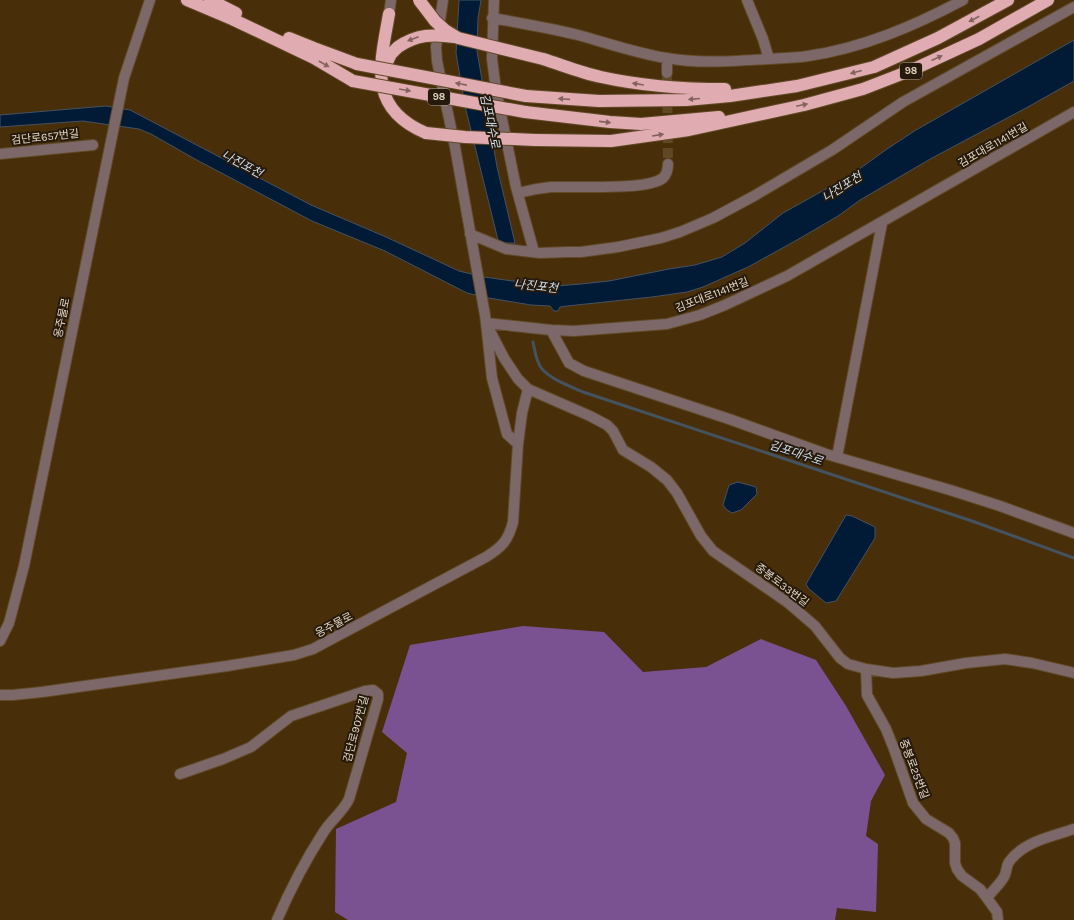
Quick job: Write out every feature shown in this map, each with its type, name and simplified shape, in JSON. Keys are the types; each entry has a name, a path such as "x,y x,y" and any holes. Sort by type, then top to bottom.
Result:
{"highway":[{"name":"98","path":"187,0 232,19 314,58 352,81 525,112 610,122 641,124 764,113 804,105 863,89 912,70 979,38 1048,0"},
{"name":"98","path":"210,0 314,48 357,64 526,96 599,101 678,100 730,96 797,86 874,67 938,38 1008,0"},
{"path":"419,0 435,21 445,30 458,38"},
{"path":"389,14 381,59 381,78 385,96 390,106 399,117 412,127 426,132 465,137 535,140 618,140 689,130 764,113"},
{"path":"381,78 386,63 391,54 398,47 420,36 443,36 458,38 543,59 600,77 639,84 692,89 775,89"}],"street":[{"name":"옹주물로","path":"0,641 9,623 24,566 124,78 150,0"},
{"path":"389,14 392,0"},
{"path":"443,0 436,47 437,61 455,147 471,238 485,319 492,378 507,434 518,444"},
{"path":"494,0 492,18 492,59 496,90 518,193 534,252"},
{"path":"747,0 761,33 769,59"},
{"path":"492,18 558,30 649,55 714,62 741,61 807,56 860,44 911,26 963,0"},
{"path":"471,238 506,249 534,252 581,252 661,238 694,227 747,199 818,158 903,102 1074,7"},
{"path":"667,58 667,73"},
{"name":"김포대로1141번길","path":"485,319 551,330 592,330 667,324 694,317 771,284 882,223 1074,112"},
{"name":"검단로657번길","path":"0,154 93,145"},
{"path":"518,193 546,187 625,186 652,182 663,178 667,172 668,164"},
{"path":"837,457 882,223"},
{"path":"485,319 504,358 518,379 528,389"},
{"path":"551,330 569,363 584,371 837,457 950,490 1015,511 1074,533"},
{"name":"옹주물로","path":"0,694 13,695 42,692 184,673 294,655 313,649 500,548 510,533 513,522 518,444 522,413 528,389"},
{"name":"중봉로33번길","path":"528,389 607,425 613,431 623,450 651,467 667,480 677,493 701,536 713,551 787,602 815,626 840,658 848,664 878,672 907,672 1005,659 1032,663 1074,673"},
{"name":"중봉로25번길","path":"866,670 867,695 886,729 913,803 926,819 949,833 953,838 955,843 955,863 957,869 962,876 980,889 997,912 998,920"},
{"name":"검단로907번길","path":"180,774 223,759 251,747 291,716 366,691 373,690 378,694 378,700 349,799 344,808 333,818 322,834 287,895 277,920"},
{"path":"987,898 1004,876 1007,864 1023,849 1047,837 1074,829"}],"shaded area":[{"path":"523,626 604,632 643,672 706,667 761,639 816,660 846,706 885,775 871,801 866,836 878,844 876,912 837,908 835,920 348,920 335,912 336,829 396,802 407,753 382,732 410,645"}],"water":[{"path":"459,0 481,0 478,18 477,51 497,167 515,243 505,243 498,240 465,106 456,53"},
{"name":"나진포천","path":"1074,40 1074,81 932,158 860,200 838,216 748,267 703,287 687,292 560,307 558,311 554,311 550,306 531,305 467,293 385,251 312,221 151,134 139,129 83,121 0,127 0,115 106,106 130,110 311,205 386,237 459,271 484,277 534,284 556,286 581,284 609,281 695,265 722,257 745,243 783,213 851,175 916,130"},
{"path":"738,482 756,487 757,494 741,510 732,513 723,505 729,485"},
{"path":"846,515 852,516 875,527 875,538 836,601 826,603 808,588 806,584"}],"waterway":[{"name":"김포대수로","path":"533,342 537,360 542,369 556,380 583,392 972,521 1074,558"}],"tunnel":[{"path":"667,73 668,164"}]}
